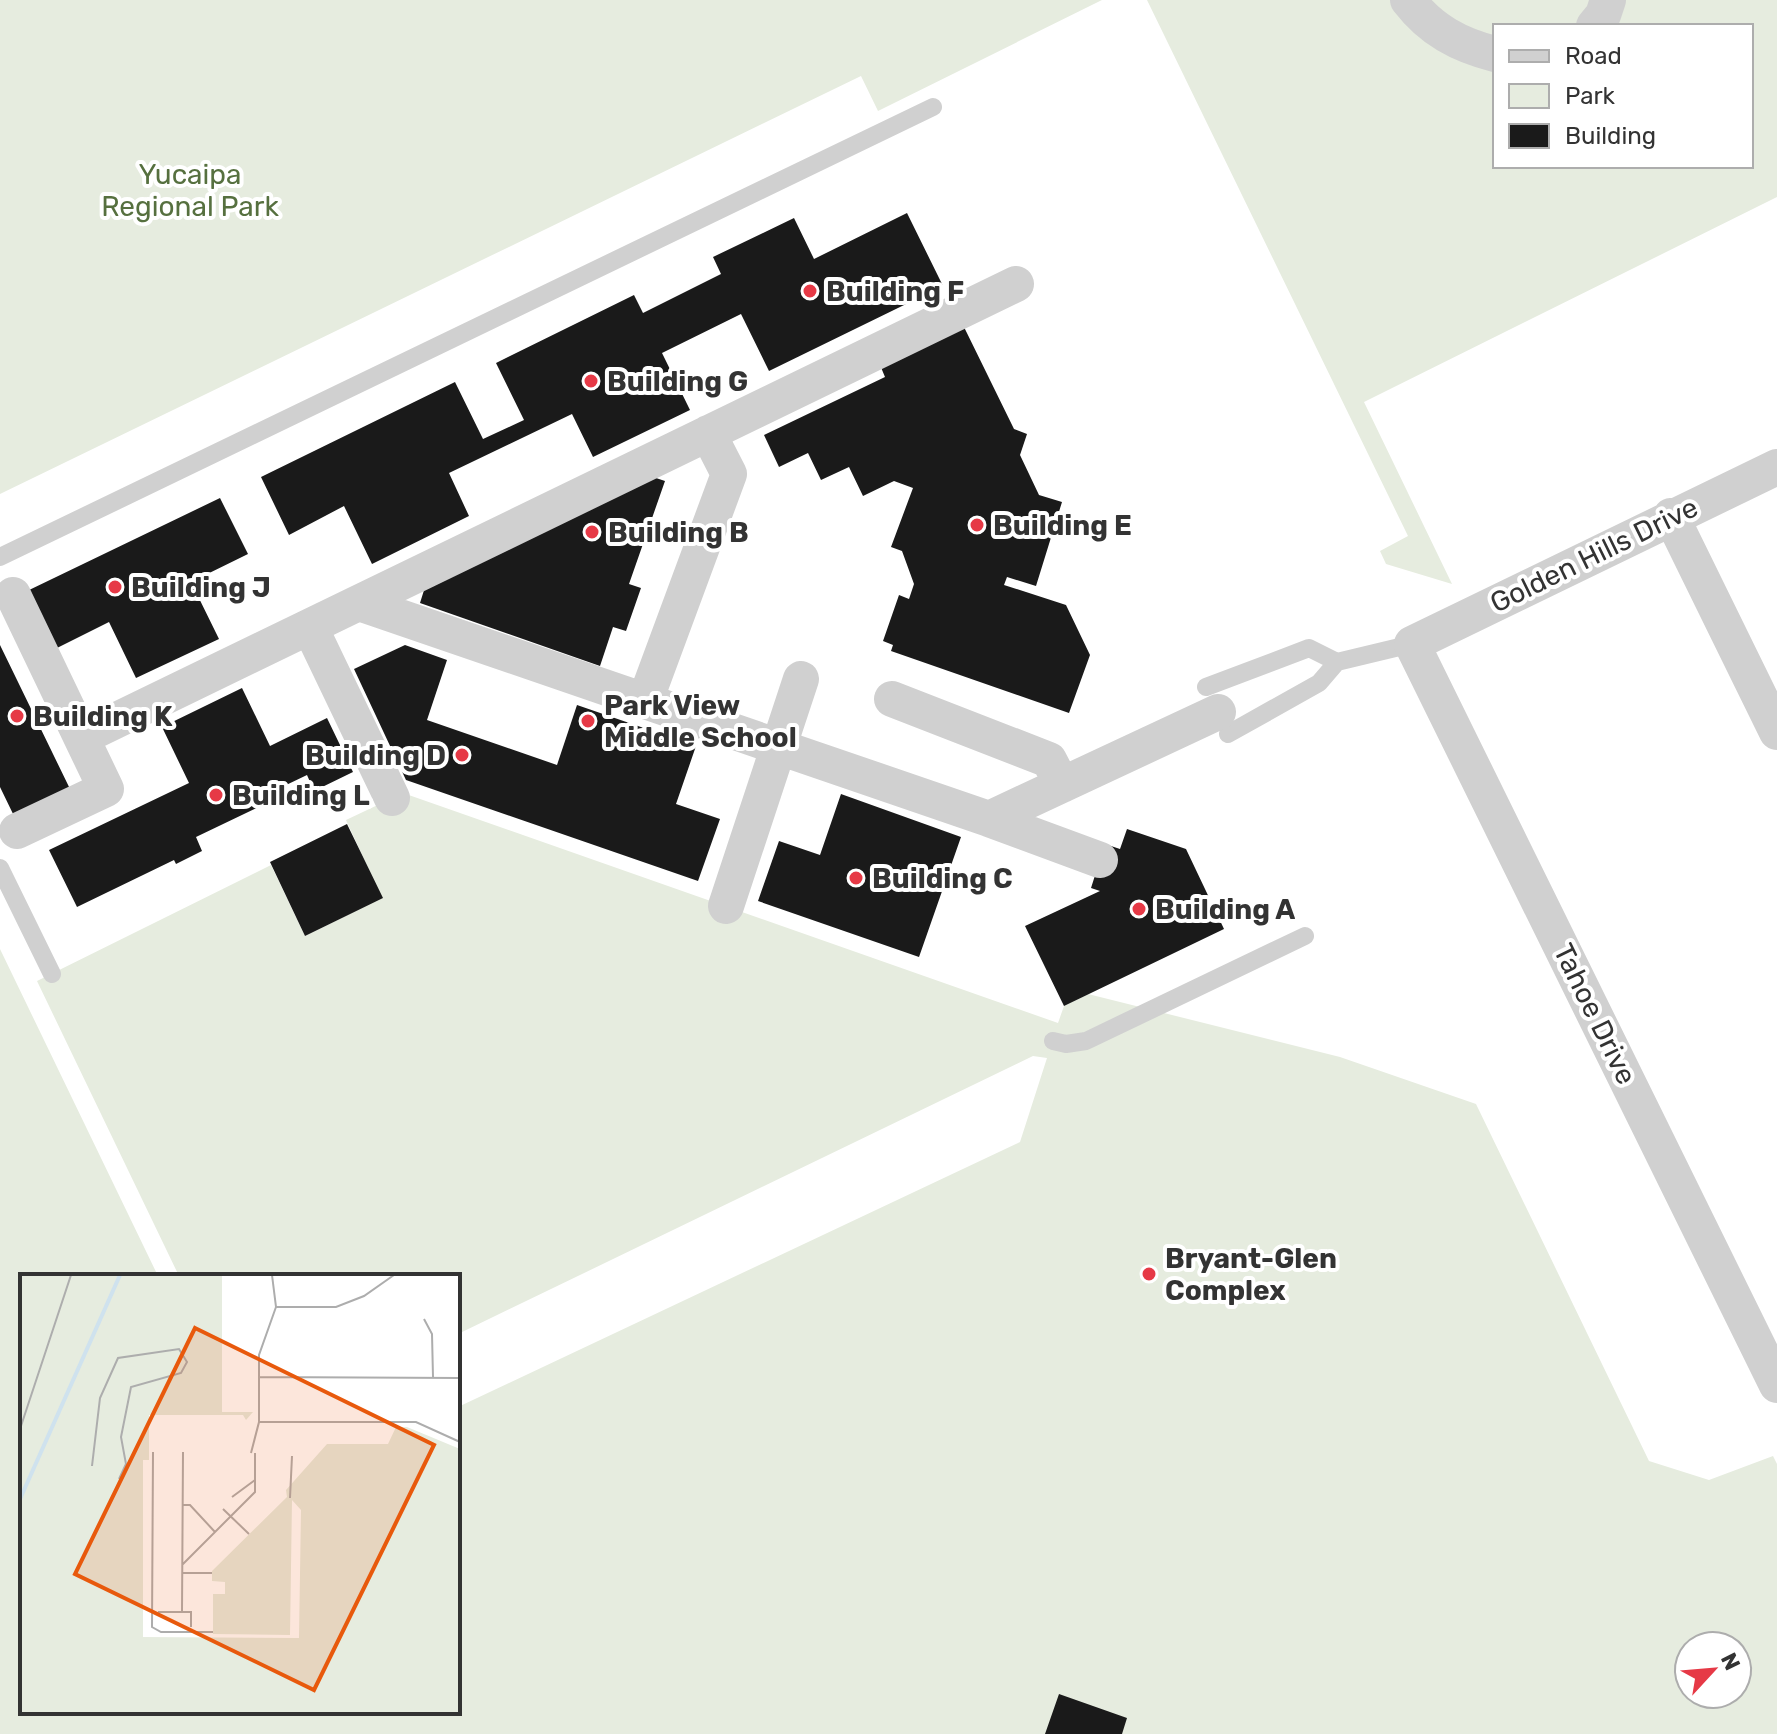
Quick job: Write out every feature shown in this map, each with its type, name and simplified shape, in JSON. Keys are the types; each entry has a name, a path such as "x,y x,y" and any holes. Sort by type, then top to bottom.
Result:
{"street":[{"path":"1408,0 1434,29 1472,48 1493,53"},
{"path":"1596,24 1603,15 1608,0"},
{"path":"82,737 1016,284"},
{"path":"645,701 729,474 708,433"},
{"name":"Golden Hills Drive","path":"1412,644 1777,467"},
{"path":"1671,516 1777,732"},
{"path":"13,595 106,789 17,831"},
{"path":"359,603 1100,860"},
{"path":"310,627 392,798"},
{"name":"Tahoe Drive","path":"1412,644 1777,1385"},
{"path":"726,906 801,679"},
{"path":"892,699 1049,760 1062,785"},
{"path":"989,819 1217,711"}],"lane":[{"path":"0,557 933,107"},
{"path":"1217,711 1319,683 1337,662 1412,644"},
{"path":"1217,711 1309,648 1337,662"},
{"path":"0,868 52,974"},
{"path":"1053,1041 1066,1044 1086,1041 1305,936"}],"green space":[{"name":"Yucaipa Regional Park","path":"0,0 1102,0 878,111 861,76 0,494"},
{"path":"1147,0 1777,0 1777,197 1364,402 1452,584 1386,564 1380,551 1408,536"},
{"name":"Bryant-Glen Complex","path":"403,793 1058,1023 1064,1006 1088,994 1340,1057 1476,1104 1649,1461 1709,1480 1773,1456 1777,1464 1777,1734 0,1734 0,949 157,1274 20,1274 20,1714 460,1714 460,1406 1020,1142 1047,1058 1033,1056 460,1333 460,1274 178,1274 37,981 271,865 305,936 382,898 346,820"}],"building":[{"path":"907,213 943,286 769,371 741,314 662,353 690,410 593,457 572,414 449,473 469,516 372,564 344,506 289,535 261,477 455,382 483,439 524,420 496,363 634,295 643,313 721,274 713,257 794,218 814,259"},
{"name":"Building E","path":"963,325 1014,429 1027,434 1020,455 1039,495 1062,502 1036,586 1007,577 1004,585 1066,605 1090,655 1069,713 891,651 893,645 883,641 899,595 909,599 914,584 902,551 891,547 913,488 894,481 863,496 849,467 821,480 808,453 779,467 764,435 885,377 880,365"},
{"name":"Building B","path":"653,477 665,481 629,584 641,588 626,631 613,627 600,666 420,603 425,587"},
{"name":"Building J","path":"220,498 248,554 191,582 219,639 136,678 109,622 53,650 25,592"},
{"name":"Building K","path":"0,645 71,791 15,818 0,787"},
{"name":"Building D","path":"405,645 447,660 427,720 557,765 577,705 696,746 676,804 720,819 698,881 406,780 354,669"},
{"name":"Building L","path":"242,688 270,746 327,718 353,772 314,791 307,775 259,798 263,805 196,837 202,851 176,864 174,860 77,907 49,850 189,783 162,727"},
{"name":"Building C","path":"841,794 961,837 919,957 758,901 779,841 820,855"},
{"path":"347,824 383,898 305,936 270,862"},
{"name":"Building A","path":"1127,829 1186,849 1224,929 1064,1006 1025,926 1100,891 1091,888 1105,844 1120,849"},
{"path":"1059,1694 1127,1718 1122,1734 1045,1734"}],"place":[{"name":"Building F","path":"810,291"},
{"name":"Building G","path":"591,381"},
{"name":"Building E","path":"977,525"},
{"name":"Building B","path":"592,532"},
{"name":"Building J","path":"115,587"},
{"name":"Building K","path":"17,716"},
{"name":"Park View Middle School","path":"588,721"},
{"name":"Building D","path":"462,755"},
{"name":"Building L","path":"216,795"},
{"name":"Building C","path":"856,878"},
{"name":"Building A","path":"1139,909"},
{"name":"Bryant-Glen Complex","path":"1149,1274"}]}
